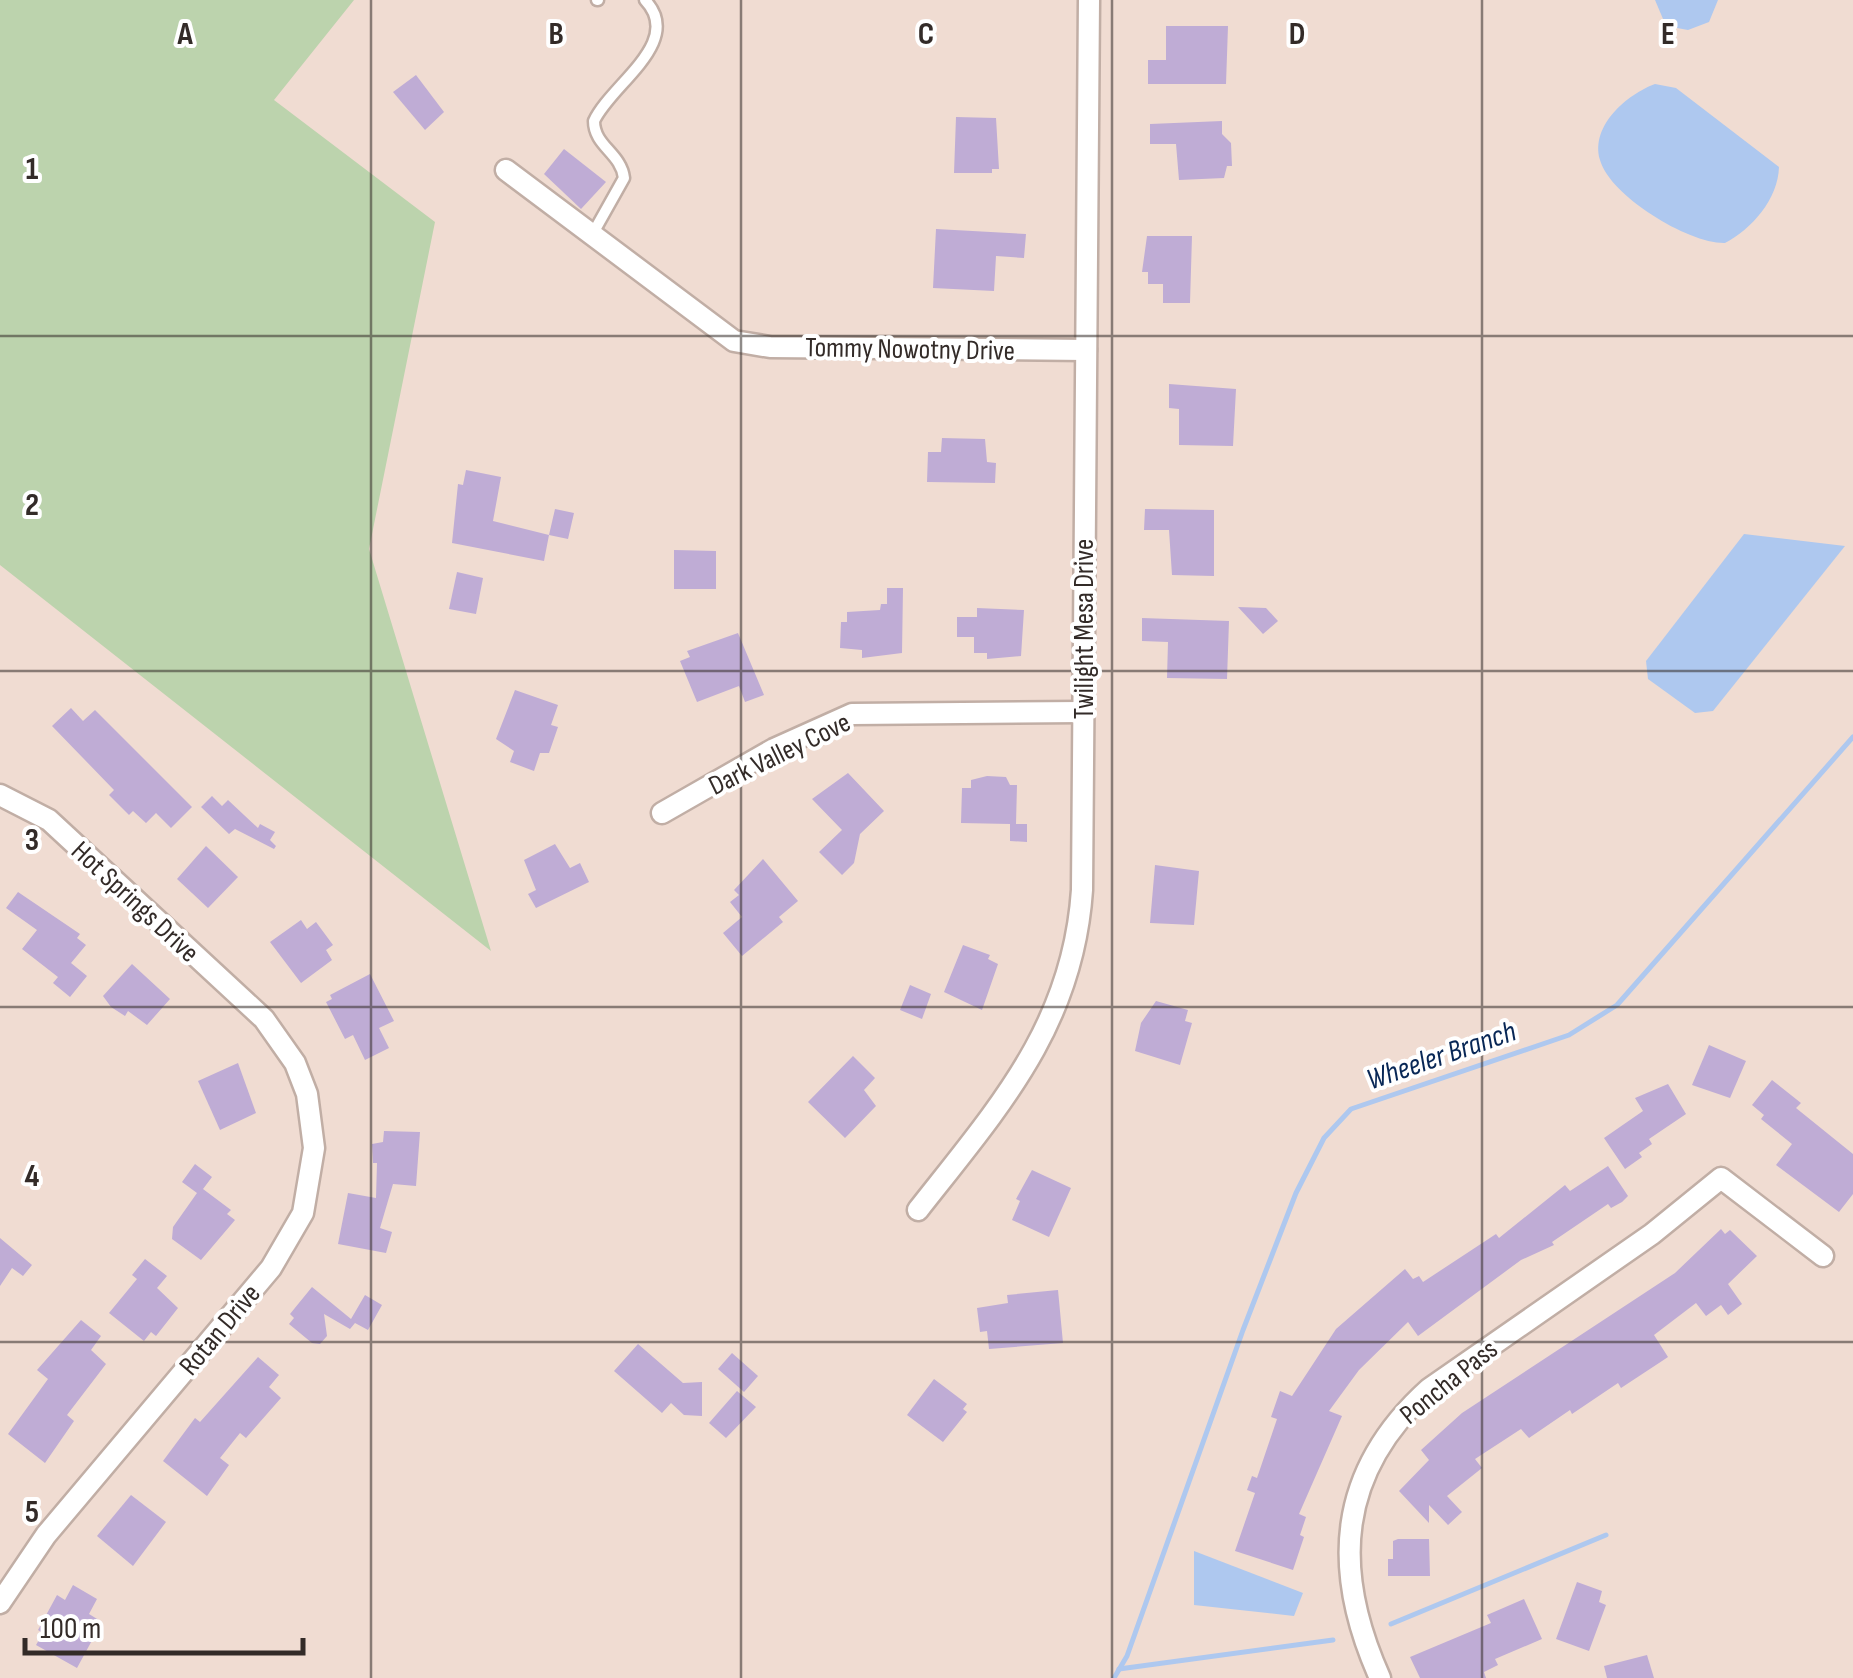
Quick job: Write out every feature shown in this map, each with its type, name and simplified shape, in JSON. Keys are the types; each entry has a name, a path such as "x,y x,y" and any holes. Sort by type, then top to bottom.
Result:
{"street":[{"name":"Twilight Mesa Drive","path":"918,1210 1029,1064 1061,999 1080,913 1088,0"},
{"path":"506,170 592,236"},
{"name":"Tommy Nowotny Drive","path":"592,236 734,342 770,347 1086,350"},
{"name":"Dark Valley Cove","path":"662,814 774,749 852,714 1082,712"},
{"name":"Hot Springs Drive","path":"0,795 49,820 264,1020"},
{"name":"Rotan Drive","path":"0,1603 46,1535 271,1268 303,1213 314,1148 306,1094 295,1063 264,1020"},
{"name":"Poncha Pass","path":"1380,1678 1357,1621 1348,1560 1356,1498 1380,1444 1402,1413 1429,1389 1652,1234 1720,1178 1823,1256"}],"lane":[{"path":"592,236 624,178 617,158 596,137 594,121 655,43 658,21 645,0"}],"green space":[{"path":"0,0 354,0 274,100 435,222 369,549 491,951 0,565"}],"water":[{"path":"1655,0 1718,0 1709,22 1688,30 1666,26"},
{"path":"1655,84 1676,88 1779,167 1774,190 1762,212 1725,243 1692,236 1653,215 1619,188 1600,160 1598,147 1606,123 1623,103"},
{"path":"1744,534 1845,546 1713,711 1695,713 1648,679 1646,661"},
{"path":"1194,1551 1303,1593 1294,1616 1194,1605"}],"building":[{"path":"1166,26 1228,26 1226,84 1148,84 1148,60 1166,60"},
{"path":"416,75 444,112 425,130 393,92"},
{"path":"956,117 996,118 999,169 992,169 992,173 954,173"},
{"path":"1222,121 1222,134 1231,143 1232,166 1227,166 1224,178 1179,180 1176,144 1150,144 1150,124"},
{"path":"564,149 606,182 581,209 544,174"},
{"path":"936,229 1026,234 1024,258 996,256 994,291 933,288"},
{"path":"1147,236 1192,236 1190,303 1163,303 1163,284 1148,284 1148,272 1142,272"},
{"path":"1169,384 1236,389 1233,446 1179,445 1179,409 1169,408"},
{"path":"942,438 985,439 987,462 996,463 995,483 927,482 928,452 941,452"},
{"path":"466,470 501,477 493,521 549,535 544,561 452,543 458,484 463,485"},
{"path":"555,509 574,513 568,539 549,535"},
{"path":"1145,509 1214,510 1214,576 1172,575 1169,530 1144,530"},
{"path":"674,550 716,551 716,589 674,589"},
{"path":"457,572 483,578 476,614 449,609"},
{"path":"887,588 903,588 902,653 862,658 862,650 840,648 841,622 847,622 847,612 880,610 881,604 887,604"},
{"path":"1238,607 1266,608 1278,621 1263,634"},
{"path":"977,608 1024,610 1021,656 987,659 987,653 974,653 974,637 957,637 957,617 977,617"},
{"path":"1142,618 1229,621 1227,679 1167,678 1168,642 1142,641"},
{"path":"738,633 764,695 745,702 739,686 697,702 680,661 690,657 687,651"},
{"path":"515,690 558,705 551,725 558,727 549,753 540,753 534,771 510,762 514,751 496,739"},
{"path":"71,708 83,721 95,710 192,807 171,828 156,813 146,823 133,811 129,815 109,795 114,790 52,726"},
{"path":"848,773 884,811 860,834 854,863 842,875 819,852 842,830 812,799"},
{"path":"1006,777 1010,785 1017,785 1016,824 1027,824 1027,842 1010,841 1010,824 961,823 962,788 971,788 971,780"},
{"path":"212,796 222,806 228,800 258,828 260,824 275,832 270,840 276,846 274,849 235,829 229,834 201,807"},
{"path":"555,844 570,868 580,863 589,882 536,908 528,894 536,890 524,860"},
{"path":"206,846 238,877 208,908 177,879"},
{"path":"763,859 798,901 779,917 783,922 742,956 723,933 742,917 730,902 739,895 734,890"},
{"path":"1155,865 1199,871 1194,925 1150,923"},
{"path":"18,892 80,934 77,938 86,945 71,963 87,976 70,997 53,983 58,977 22,949 37,930 6,908"},
{"path":"301,920 307,929 316,922 333,945 326,950 332,960 301,983 270,942"},
{"path":"963,945 990,955 988,959 998,964 982,1010 944,992"},
{"path":"132,964 170,999 147,1025 128,1011 125,1016 111,1007 103,996"},
{"path":"370,974 394,1021 379,1028 389,1048 365,1060 353,1035 345,1039 326,1002 332,999 330,995"},
{"path":"910,985 931,994 922,1019 900,1010"},
{"path":"1156,1001 1188,1010 1185,1021 1192,1023 1180,1065 1135,1051 1141,1023"},
{"path":"1709,1045 1746,1061 1730,1098 1692,1085"},
{"path":"853,1056 875,1078 864,1090 876,1106 845,1138 808,1102"},
{"path":"238,1063 256,1113 220,1130 198,1081"},
{"path":"1772,1080 1801,1103 1796,1108 1853,1154 1853,1194 1839,1212 1776,1165 1792,1144 1761,1119 1764,1115 1752,1105"},
{"path":"1668,1084 1686,1114 1649,1139 1652,1144 1639,1153 1642,1157 1625,1169 1604,1138 1643,1111 1635,1098"},
{"path":"384,1131 420,1132 416,1186 393,1184 380,1228 392,1232 386,1253 338,1244 348,1193 376,1198 377,1163 373,1163 372,1144 383,1142"},
{"path":"195,1164 212,1177 203,1189 231,1210 227,1214 235,1220 201,1260 172,1239 173,1227 197,1193 182,1182"},
{"path":"1608,1166 1628,1196 1622,1202 1611,1208 1608,1204 1552,1242 1554,1245 1521,1260 1418,1336 1408,1322 1359,1370 1329,1411 1342,1416 1299,1514 1306,1517 1300,1535 1304,1537 1293,1570 1235,1551 1255,1493 1247,1490 1252,1476 1257,1478 1277,1419 1271,1417 1280,1391 1292,1396 1336,1329 1405,1269 1413,1279 1419,1276 1423,1282 1496,1234 1499,1238 1565,1185 1570,1191"},
{"path":"1032,1170 1071,1188 1049,1237 1012,1220 1020,1201 1016,1199"},
{"path":"1721,1229 1725,1234 1730,1230 1757,1256 1728,1284 1742,1304 1728,1315 1721,1305 1706,1316 1696,1303 1654,1335 1668,1357 1621,1388 1618,1383 1572,1414 1570,1410 1529,1438 1521,1429 1475,1459 1482,1468 1447,1496 1462,1512 1448,1525 1429,1505 1429,1523 1399,1491 1429,1460 1421,1450 1462,1413 1675,1273"},
{"path":"0,1238 32,1265 23,1276 12,1268 0,1286"},
{"path":"145,1259 167,1276 157,1288 178,1308 156,1336 151,1332 144,1341 109,1313 137,1279 132,1275"},
{"path":"312,1287 351,1319 365,1295 382,1305 368,1330 355,1323 350,1329 324,1314 327,1336 320,1344 312,1343 289,1324 294,1318 290,1314"},
{"path":"1058,1290 1063,1343 989,1349 987,1331 980,1332 977,1308 1008,1303 1007,1295"},
{"path":"81,1320 101,1336 91,1350 106,1364 67,1415 74,1421 45,1463 8,1434 48,1379 37,1370"},
{"path":"638,1344 683,1383 702,1382 702,1416 684,1415 671,1403 662,1413 614,1371"},
{"path":"732,1353 758,1376 744,1392 718,1369"},
{"path":"258,1357 279,1375 269,1387 281,1398 246,1438 240,1433 220,1458 229,1465 207,1496 163,1461 195,1418 200,1422"},
{"path":"934,1379 967,1404 963,1409 967,1412 943,1442 907,1415"},
{"path":"737,1391 756,1407 726,1438 709,1423"},
{"path":"131,1495 166,1522 133,1566 97,1536"},
{"path":"1429,1539 1430,1576 1388,1576 1388,1559 1393,1559 1393,1541"},
{"path":"1577,1582 1602,1591 1599,1602 1606,1605 1589,1651 1556,1639"},
{"path":"73,1585 97,1599 89,1614 102,1622 77,1668 36,1645 43,1633 38,1630 57,1595 65,1600"},
{"path":"1524,1599 1542,1639 1495,1659 1498,1665 1484,1672 1486,1678 1420,1678 1410,1657 1491,1623 1487,1615"},
{"path":"1647,1655 1654,1678 1607,1678 1604,1666"}],"waterway":[{"name":"Wheeler Branch","path":"1114,1678 1127,1656 1296,1193 1324,1138 1351,1109 1569,1035 1617,1005 1853,737"},
{"path":"1391,1624 1606,1535"},
{"path":"1119,1669 1333,1640"}]}
